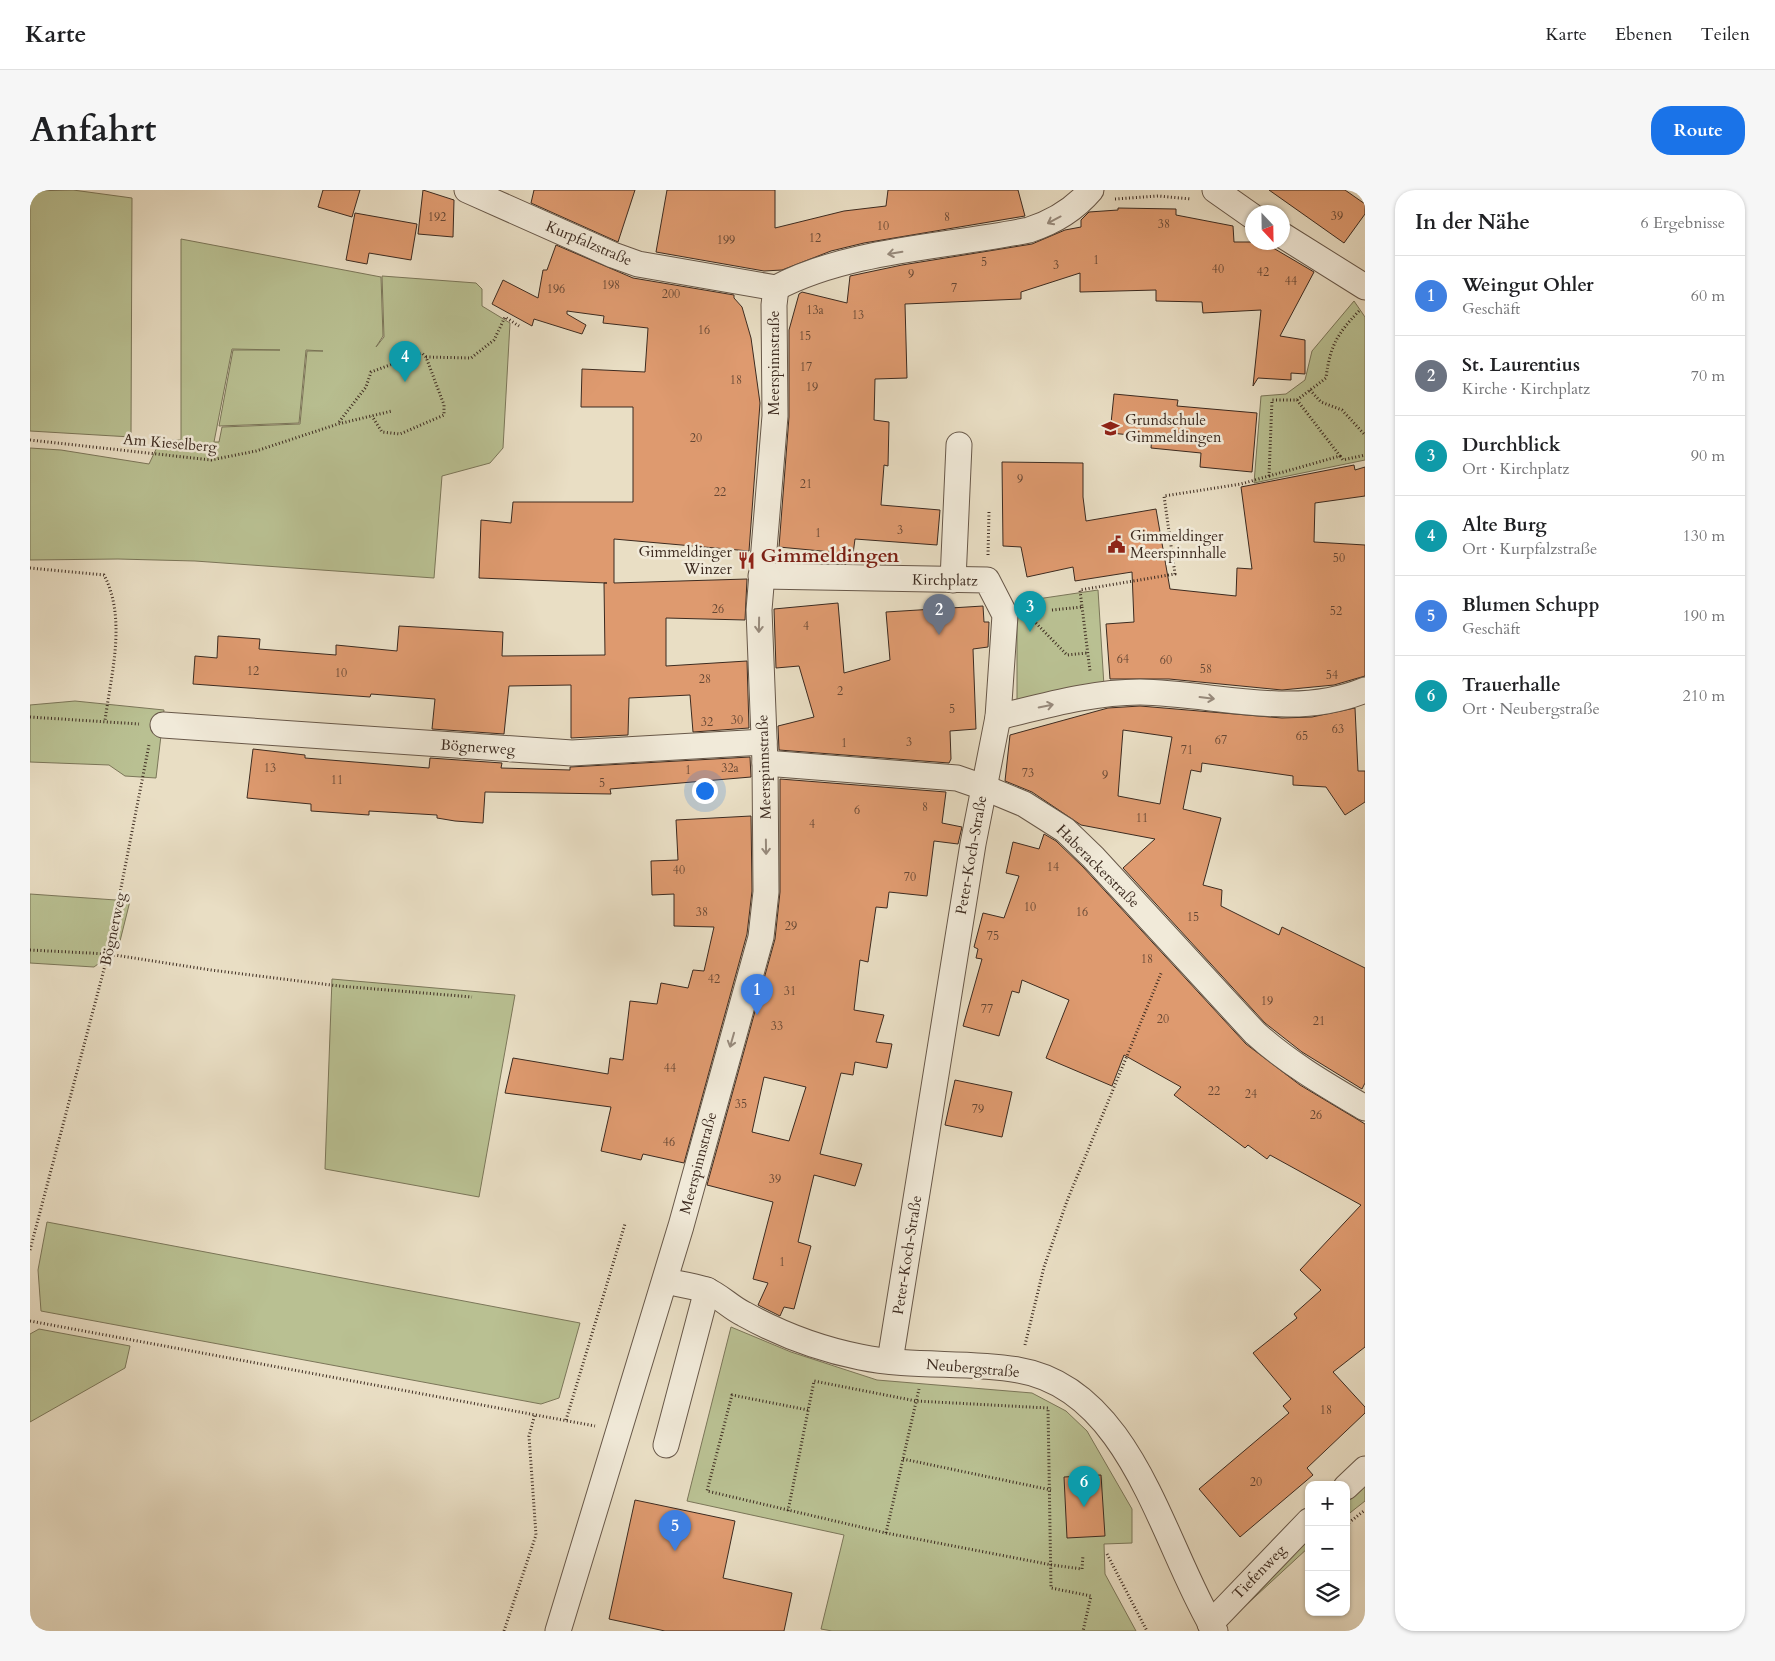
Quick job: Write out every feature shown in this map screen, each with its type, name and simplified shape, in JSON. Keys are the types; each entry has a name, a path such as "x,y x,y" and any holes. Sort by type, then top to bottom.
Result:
{"street":[{"name":"Kurpfalzstraße","path":"467,190 614,256 638,264 776,288"},
{"path":"1218,193 1245,211"},
{"path":"776,288 819,269 860,259 1028,230 1056,219 1087,196"},
{"path":"1290,241 1364,297"},
{"name":"Meerspinnstraße","path":"558,1631 682,1226 761,937 766,892 764,752 758,637 761,576 775,416 774,305 776,288"},
{"path":"953,580 959,445"},
{"name":"Kirchplatz","path":"761,576 987,580 1005,615 998,717"},
{"path":"998,717 1093,697 1139,692 1278,705 1337,698 1365,690"},
{"name":"Peter-Koch-Straße","path":"890,1361 983,787 998,717"},
{"name":"Bögnerweg","path":"152,731 572,753 764,752"},
{"name":"Haberackerstraße","path":"764,752 957,778 1024,804 1065,830 1093,857 1255,1033 1278,1054 1304,1073 1365,1108"},
{"name":"Neubergstraße","path":"665,1281 708,1290 743,1314 782,1333 833,1350 861,1357 890,1361 1019,1370 1052,1379 1074,1393 1099,1416 1128,1455 1148,1489 1175,1554 1212,1628"},
{"path":"666,1445 708,1290"},
{"path":"1350,1482 1365,1469"},
{"name":"Tiefenweg","path":"1212,1628 1305,1525"}],"path":[{"path":"1087,196 1158,196 1208,200 1218,193"},
{"path":"1269,476 1272,400 1297,400 1326,378 1329,354 1344,326 1364,297"},
{"path":"426,357 471,358 494,340 505,318 519,326"},
{"path":"338,424 366,387 371,372 422,353 426,357 444,405 444,415 400,434 382,432 372,416"},
{"path":"1310,390 1321,402 1342,410 1365,435"},
{"path":"1297,400 1343,460 1365,455"},
{"name":"Am Kieselberg","path":"30,440 211,460 256,451 338,424 392,411"},
{"path":"1093,697 1080,590 1175,574 1164,496 1241,484 1340,456"},
{"path":"987,580 989,512"},
{"path":"30,568 104,575 112,590 116,632 105,721"},
{"path":"1052,610 1082,606"},
{"path":"1025,612 1067,655 1087,653"},
{"path":"30,717 105,721 152,731"},
{"name":"Bögnerweg","path":"30,1250 108,954 152,731"},
{"path":"1019,1370 1044,1267 1067,1201 1173,944"},
{"path":"30,950 108,954 211,970 339,986 472,997"},
{"path":"566,1420 625,1224"},
{"path":"30,1321 535,1414 620,1432"},
{"path":"886,1533 923,1364"},
{"path":"788,1511 814,1381 916,1400 1048,1408 1051,1490 1051,1588 1091,1596 1083,1631"},
{"path":"808,1410 732,1395 707,1491 886,1533 1052,1565 1082,1569 1083,1555"},
{"path":"504,1631 536,1534 529,1436 535,1414"},
{"path":"903,1459 1051,1490"},
{"path":"1350,1522 1365,1510"},
{"path":"1107,1554 1147,1631"}],"green space":[{"path":"73,190 132,198 131,437 30,431 30,191"},
{"path":"181,239 381,277 383,336 376,347 384,337 382,276 476,283 482,289 482,306 510,323 503,448 490,463 442,476 434,578 195,561 118,559 30,560 30,448 61,450 149,464 160,441 181,440","holes":["232,349 280,350 233,350 219,426 299,423 306,350 323,351 307,351 300,424 222,427 219,442 214,442"]},
{"path":"1354,301 1365,317 1365,460 1254,483 1261,396 1286,394 1305,380 1312,351"},
{"path":"1098,590 1104,686 1017,701 1017,602"},
{"path":"75,701 164,710 156,778 125,776 109,765 30,762 30,705"},
{"path":"30,894 130,901 118,949 94,967 30,963"},
{"path":"332,979 515,995 479,1197 325,1169"},
{"path":"47,1222 580,1323 559,1398 541,1404 41,1311 38,1270"},
{"path":"731,1327 791,1352 877,1380 1032,1393 1066,1411 1087,1431 1132,1509 1132,1543 1104,1544 1105,1574 1136,1631 832,1631 821,1629 844,1535 687,1501"},
{"path":"39,1329 130,1346 125,1368 30,1422 30,1334"},
{"path":"1365,1480 1365,1501 1350,1513 1350,1493"},
{"path":"1305,1536 1305,1551 1244,1607 1244,1602"}],"building":[{"path":"323,190 360,190 352,217 318,207"},
{"path":"423,190 454,200 453,237 418,234"},
{"path":"534,190 635,190 618,242 531,203"},
{"path":"667,190 775,190 775,228 844,211 886,206 888,190 1018,190 1025,216 864,243 831,251 782,270 764,271 656,252"},
{"path":"1269,190 1345,190 1365,204 1365,214 1344,243"},
{"path":"1118,208 1176,209 1176,215 1233,226 1234,242 1245,242 1245,250 1277,250 1314,272 1280,336 1305,340 1305,374 1291,373 1291,380 1258,378 1253,386 1261,310 1203,313 1202,302 1156,301 1156,290 1080,292 1080,273 1021,292 1021,299 905,304 907,378 875,379 874,420 889,422 888,466 884,465 881,505 940,510 937,545 855,539 853,554 779,547 789,417 789,330 799,294 802,292 847,303 850,276 902,265 1032,244 1065,230 1081,227 1081,220 1089,212 1118,210"},
{"path":"355,213 417,224 411,260 369,253 367,264 346,260"},
{"path":"556,245 633,278 734,295 734,298 742,307 751,338 760,403 749,551 614,539 614,583 747,579 745,620 666,618 666,666 747,661 749,728 693,732 690,695 629,698 628,735 571,738 571,685 509,686 504,734 432,729 435,699 371,694 370,697 193,684 195,656 217,658 218,636 260,639 259,649 336,655 336,645 397,651 399,626 503,632 502,656 605,655 604,583 607,583 479,578 481,520 511,523 513,502 633,502 633,407 581,407 582,369 645,372 648,328 603,323 604,316 567,311 567,314 586,325 582,334 534,319 532,326 492,304 503,280 538,298 543,270 547,270"},
{"path":"1114,394 1178,400 1177,406 1257,413 1252,472 1200,467 1201,453 1151,448 1152,437 1110,433"},
{"path":"1002,462 1083,463 1083,497 1086,521 1156,509 1170,589 1236,596 1237,568 1252,569 1241,487 1354,465 1355,470 1365,467 1365,496 1315,503 1314,542 1365,545 1365,676 1334,685 1282,690 1169,679 1110,679 1106,624 1134,622 1132,572 1075,581 1073,567 1027,577 1021,547 1003,546"},
{"path":"838,603 844,673 890,660 886,612 983,606 984,622 989,622 988,647 973,649 976,729 950,731 951,759 949,763 779,750 778,726 814,717 799,666 776,668 774,609"},
{"path":"1140,706 1282,718 1312,717 1355,708 1358,771 1365,771 1365,802 1345,815 1326,787 1293,785 1293,776 1202,763 1201,772 1191,770 1183,809 1221,818 1203,885 1222,890 1221,906 1279,935 1282,927 1365,968 1365,1083 1362,1089 1302,1052 1265,1023 1123,868 1155,839 1081,825 1032,792 1005,781 1010,735 1108,708","holes":["1123,730 1172,737 1160,804 1118,796"]},
{"path":"253,749 305,755 305,758 429,768 430,758 502,763 501,768 570,770 570,767 750,757 751,777 610,789 611,794 485,792 483,823 437,818 437,815 369,811 369,815 311,811 311,804 247,798"},
{"path":"780,779 946,792 942,823 962,827 958,844 934,841 927,896 889,892 887,908 876,907 868,962 860,960 854,1010 884,1015 876,1042 892,1044 887,1068 855,1062 853,1075 841,1073 820,1154 862,1164 855,1186 814,1175 798,1242 811,1246 794,1309 784,1307 780,1316 758,1305 768,1283 753,1279 773,1202 707,1185 775,939 780,892","holes":["764,1077 806,1087 789,1141 752,1132"]},
{"path":"751,816 752,891 747,934 684,1163 643,1154 641,1160 601,1151 611,1107 505,1093 513,1058 608,1074 610,1058 623,1060 630,1001 657,1004 661,983 688,988 693,970 704,971 714,927 674,926 674,894 652,895 651,861 678,860 676,820"},
{"path":"1044,834 1056,841 1083,867 1246,1044 1300,1085 1365,1124 1365,1347 1333,1372 1365,1407 1365,1413 1307,1468 1313,1475 1240,1537 1199,1489 1289,1413 1283,1406 1291,1399 1253,1353 1297,1318 1294,1314 1321,1290 1300,1270 1361,1205 1270,1155 1267,1159 1248,1145 1245,1148 1174,1095 1181,1087 1124,1055 1112,1086 1046,1058 1069,1000 1022,980 1019,993 1012,991 999,1036 963,1026 982,959 976,958 978,949 974,947 983,913 1004,918 1019,876 1006,873 1013,842 1039,849"},
{"path":"955,1080 1012,1092 1002,1137 945,1125"},
{"path":"1101,1475 1105,1536 1067,1538 1064,1477"},
{"path":"635,1500 735,1521 723,1578 792,1593 784,1631 665,1631 609,1619"}],"place":[{"name":"Alte Burg","path":"405,382"},
{"name":"Grundschule Gimmeldingen","path":"1111,429"},
{"name":"Gimmeldinger Meerspinnhalle","path":"1116,545"},
{"name":"Gimmeldinger Winzer","path":"746,561"},
{"name":"Durchblick","path":"1030,632"},
{"name":"St. Laurentius","path":"939,635"},
{"name":"Weingut Ohler","path":"757,1015"},
{"name":"Trauerhalle","path":"1084,1507"},
{"name":"Blumen Schupp","path":"675,1551"}],"district":[{"name":"Gimmeldingen","path":"830,555"}]}
